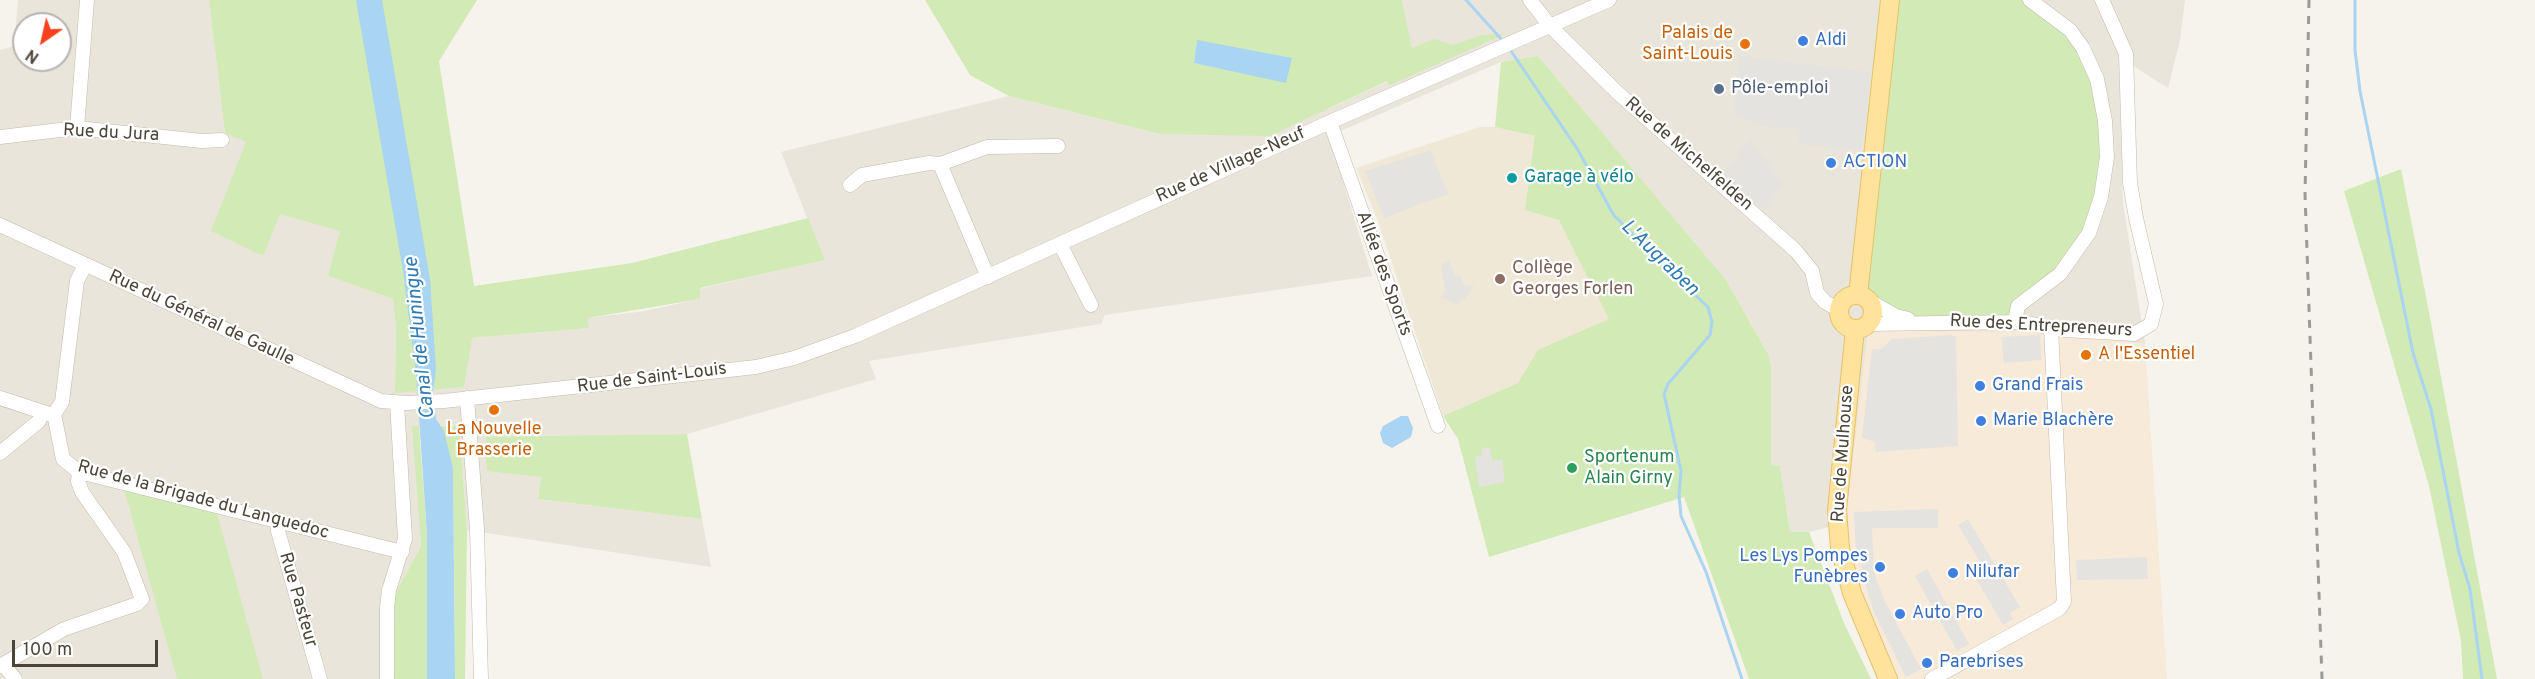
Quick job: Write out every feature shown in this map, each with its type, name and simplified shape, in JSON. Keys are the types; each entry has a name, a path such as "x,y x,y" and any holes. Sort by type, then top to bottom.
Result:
{"main road":[{"path":"1863,297 1847,297 1839,309 1842,322 1861,326 1873,314 1863,297 1890,0"},
{"name":"Rue de Mulhouse","path":"1861,326 1837,510 1840,548 1852,593 1887,679"}],"street":[{"path":"77,128 87,0"},
{"name":"Rue de Michelfelden","path":"1530,0 1550,26 1617,93 1796,251 1812,271 1817,293 1825,302 1839,309"},
{"name":"Rue de Village-Neuf","path":"855,336 1330,122 1609,0"},
{"path":"2015,322 2018,306 2060,274 2089,233 2101,197 2107,157 2105,121 2097,79 2083,48 2070,30 2030,0"},
{"name":"Rue des Entrepreneurs","path":"1861,326 1918,322 2015,322 2134,334 2147,329 2156,311 2130,183 2126,54 2102,0"},
{"name":"Allée des Sports","path":"1330,122 1438,426"},
{"name":"Rue du Jura","path":"0,137 77,128 202,141 222,140"},
{"path":"850,184 862,175 929,163 940,164 987,147 1058,146"},
{"path":"940,164 988,277"},
{"name":"Rue du Général de Gaulle","path":"0,225 360,393 401,404"},
{"path":"1060,244 1091,305"},
{"path":"0,453 62,402 77,281 85,265"},
{"name":"Rue des Entrepreneurs","path":"1863,297 1896,316 1918,322"},
{"path":"1932,679 2059,609 2064,602 2051,327"},
{"name":"Rue de Saint-Louis","path":"401,404 571,389 756,367 794,358 855,336"},
{"path":"0,398 48,413"},
{"path":"467,398 477,529 481,679"},
{"path":"387,679 389,590 405,539 401,404"},
{"name":"Rue de la Brigade du Languedoc","path":"48,413 63,459 79,472 402,552"},
{"path":"15,679 2,665 64,628 137,604 142,599 124,552 82,492 78,482 79,472"},
{"name":"Rue Pasteur","path":"279,520 278,531 320,679"}],"shaded area":[{"path":"18,0 209,0 225,133 246,141 280,213 341,231 328,276 393,299 396,329 395,392 464,387 471,338 589,328 588,318 645,311 699,299 699,289 824,260 781,152 1009,96 1160,134 1328,109 1416,68 1402,0 2185,0 2180,40 2168,88 2119,57 2123,203 2145,344 2042,332 1845,523 1809,532 1790,532 1780,466 1771,465 1771,366 1768,354 1726,280 1538,56 1501,62 1329,136 1372,276 1105,315 1101,324 869,361 876,379 687,434 486,438 541,477 538,499 702,519 711,567 467,530 459,425 413,426 421,546 395,594 394,679 0,679 0,50 12,47 12,72 72,72 72,12 17,12"},
{"path":"1739,56 1871,72 1861,150 1798,144 1799,129 1761,126 1733,113"},
{"name":"Collège Georges Forlen","path":"1480,127 1495,127 1535,136 1559,220 1647,337 1518,383 1443,416 1378,221 1356,168"},
{"path":"1750,139 1783,183 1765,211 1722,175"},
{"path":"1431,150 1448,194 1384,218 1365,171"},
{"path":"1449,260 1456,277 1460,275 1464,286 1474,284 1465,300 1461,300 1458,305 1442,297 1445,291 1441,269 1443,263"},
{"path":"1868,330 2042,332 2145,344 2167,679 1895,679 1870,627 1845,523"},
{"path":"1951,335 1956,337 1958,446 1876,452 1874,442 1862,437 1872,349 1880,350 1892,339"},
{"path":"2040,335 2041,360 2004,363 2001,337"},
{"path":"1490,447 1492,461 1502,459 1505,482 1479,487 1475,457 1482,455 1482,448"},
{"path":"1938,509 1938,528 1872,528 1874,573 1885,602 1921,669 1906,677 1873,610 1862,572 1861,552 1856,552 1854,512"},
{"path":"1968,519 2020,607 2010,613 2013,619 2003,625 1970,568 1980,562 1958,525"},
{"path":"2147,557 2148,579 2077,580 2076,560"},
{"path":"1927,569 1969,644 1957,651 1915,576"}],"green space":[{"path":"209,0 477,0 439,61 474,286 632,263 808,218 825,260 700,288 700,299 588,318 589,328 472,338 464,387 395,393 396,329 393,299 328,276 340,231 280,214 263,256 211,231 246,142 225,133"},
{"path":"925,0 1402,0 1412,48 1434,39 1453,45 1482,35 1505,34 1390,85 1387,81 1270,136 1160,134 1009,96 970,75","holes":["1197,41 1286,82 1194,63"]},
{"path":"1896,0 2030,0 2052,15 2091,64 2107,157 2075,256 2018,306 2015,322 1918,322 1878,302 1866,292"},
{"path":"1538,56 1726,280 1768,354 1771,366 1771,465 1780,466 1790,532 1809,532 1844,623 1871,679 1749,679 1684,497 1489,557 1458,439 1443,416 1518,383 1538,350 1609,319 1559,220 1525,210 1535,136 1495,127 1501,62"},
{"path":"2401,169 2497,679 2463,679 2461,641 2429,486 2344,191"},
{"path":"459,425 467,530 465,679 455,679 453,468 440,426"},
{"path":"412,426 419,426 427,535 427,679 394,679 395,594 421,546"},
{"path":"687,434 702,519 538,499 541,477 487,471 486,437"},
{"path":"124,489 216,510 263,679 177,679"}],"water":[{"name":"Canal de Huningue","path":"356,0 382,0 430,279 436,369 433,392 436,419 444,431 453,468 455,679 427,679 427,535 416,373 403,271"},
{"path":"1197,40 1292,58 1286,83 1194,63"},
{"path":"1401,416 1408,416 1413,428 1411,437 1392,448 1383,443 1380,433 1383,426"}],"waterway":[{"name":"L'Augraben","path":"1466,0 1503,41"},
{"path":"2355,0 2355,50 2360,91 2413,353 2431,409 2459,553 2470,589 2482,679"},
{"name":"L'Augraben","path":"1509,48 1578,150 1613,214 1652,255 1708,307 1712,322 1710,335 1668,384 1664,394 1681,471 1679,495 1681,516 1706,572 1742,679"}],"railway":[{"path":"2309,0 2305,194 2322,679"}],"place":[{"name":"Aldi","path":"1803,41"},
{"name":"Palais de Saint-Louis","path":"1745,44"},
{"name":"Pôle-emploi","path":"1719,89"},
{"name":"ACTION","path":"1831,163"},
{"name":"Garage à vélo","path":"1512,178"},
{"name":"Collège Georges Forlen","path":"1500,279"},
{"name":"A l'Essentiel","path":"2086,355"},
{"name":"Grand Frais","path":"1980,386"},
{"name":"La Nouvelle Brasserie","path":"494,410"},
{"name":"Marie Blachère","path":"1981,421"},
{"name":"Sportenum Alain Girny","path":"1572,468"},
{"name":"Les Lys Pompes Funèbres","path":"1880,567"},
{"name":"Nilufar","path":"1953,573"},
{"name":"Auto Pro","path":"1900,614"},
{"name":"Parebrises","path":"1927,663"}]}
